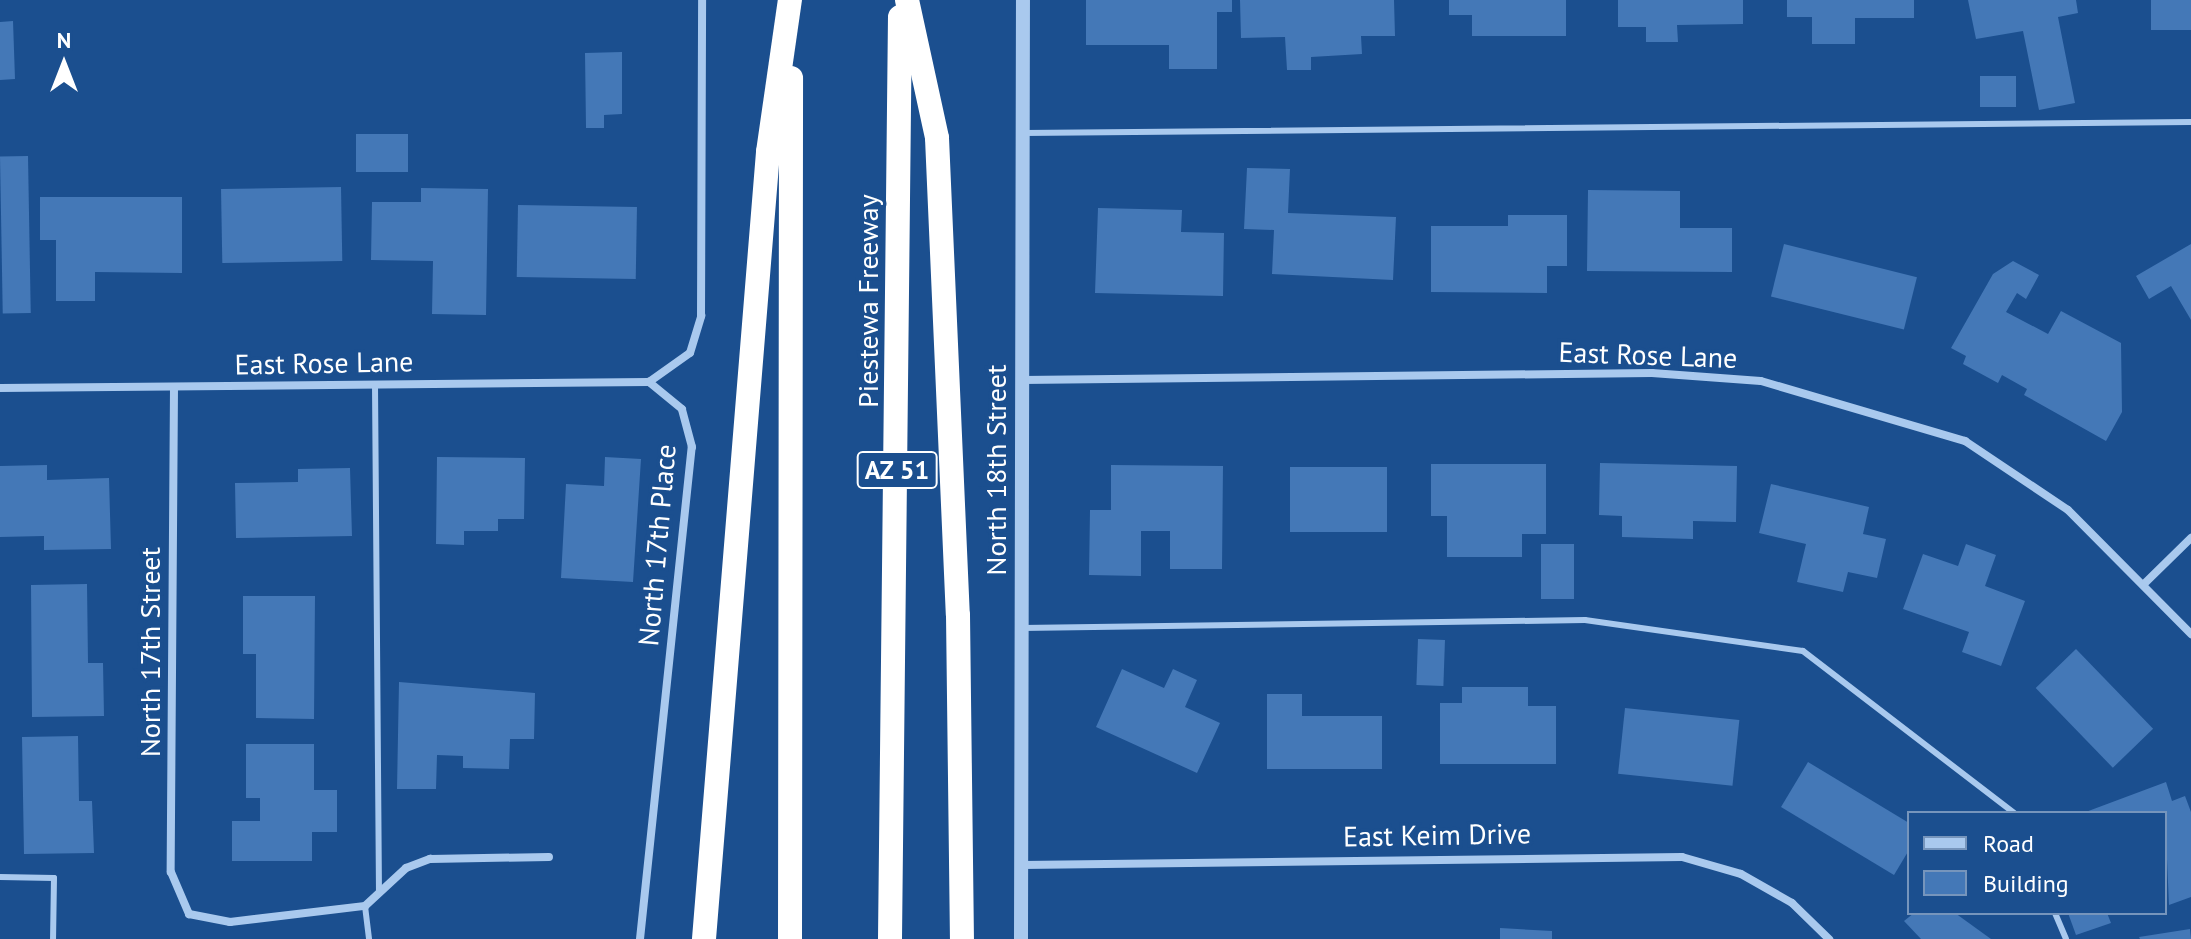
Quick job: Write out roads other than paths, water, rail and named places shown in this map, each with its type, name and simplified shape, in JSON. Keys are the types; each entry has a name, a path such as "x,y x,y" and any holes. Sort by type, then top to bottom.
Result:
{"highway":[{"path":"704,939 768,152 790,0"},
{"path":"790,0 790,939"},
{"name":"Piestewa Freeway","path":"890,939 901,0"},
{"path":"907,0 937,138 958,615 962,939"}],"street":[{"path":"649,382 690,353 701,316 702,0"},
{"name":"North 18th Street","path":"1021,939 1023,0"},
{"name":"East Rose Lane","path":"1022,380 1652,373 1761,381 1965,441 2068,510 2191,634"},
{"name":"East Rose Lane","path":"0,388 649,382"},
{"name":"North 17th Place","path":"640,939 692,447 682,409 649,382"},
{"name":"North 17th Street","path":"174,387 171,872 189,914 230,922 365,906"},
{"path":"2144,584 2191,538"},
{"path":"365,906 379,891 430,859 549,857"},
{"name":"East Keim Drive","path":"1022,865 1682,857 1741,874 1792,903 1829,939"}],"lane":[{"path":"1023,133 2191,122"},
{"path":"375,385 379,891"},
{"path":"1022,628 1585,620 1803,651 2011,811"},
{"path":"0,877 54,878 53,939"},
{"path":"365,906 369,939"},
{"path":"2056,915 2066,939"}]}
